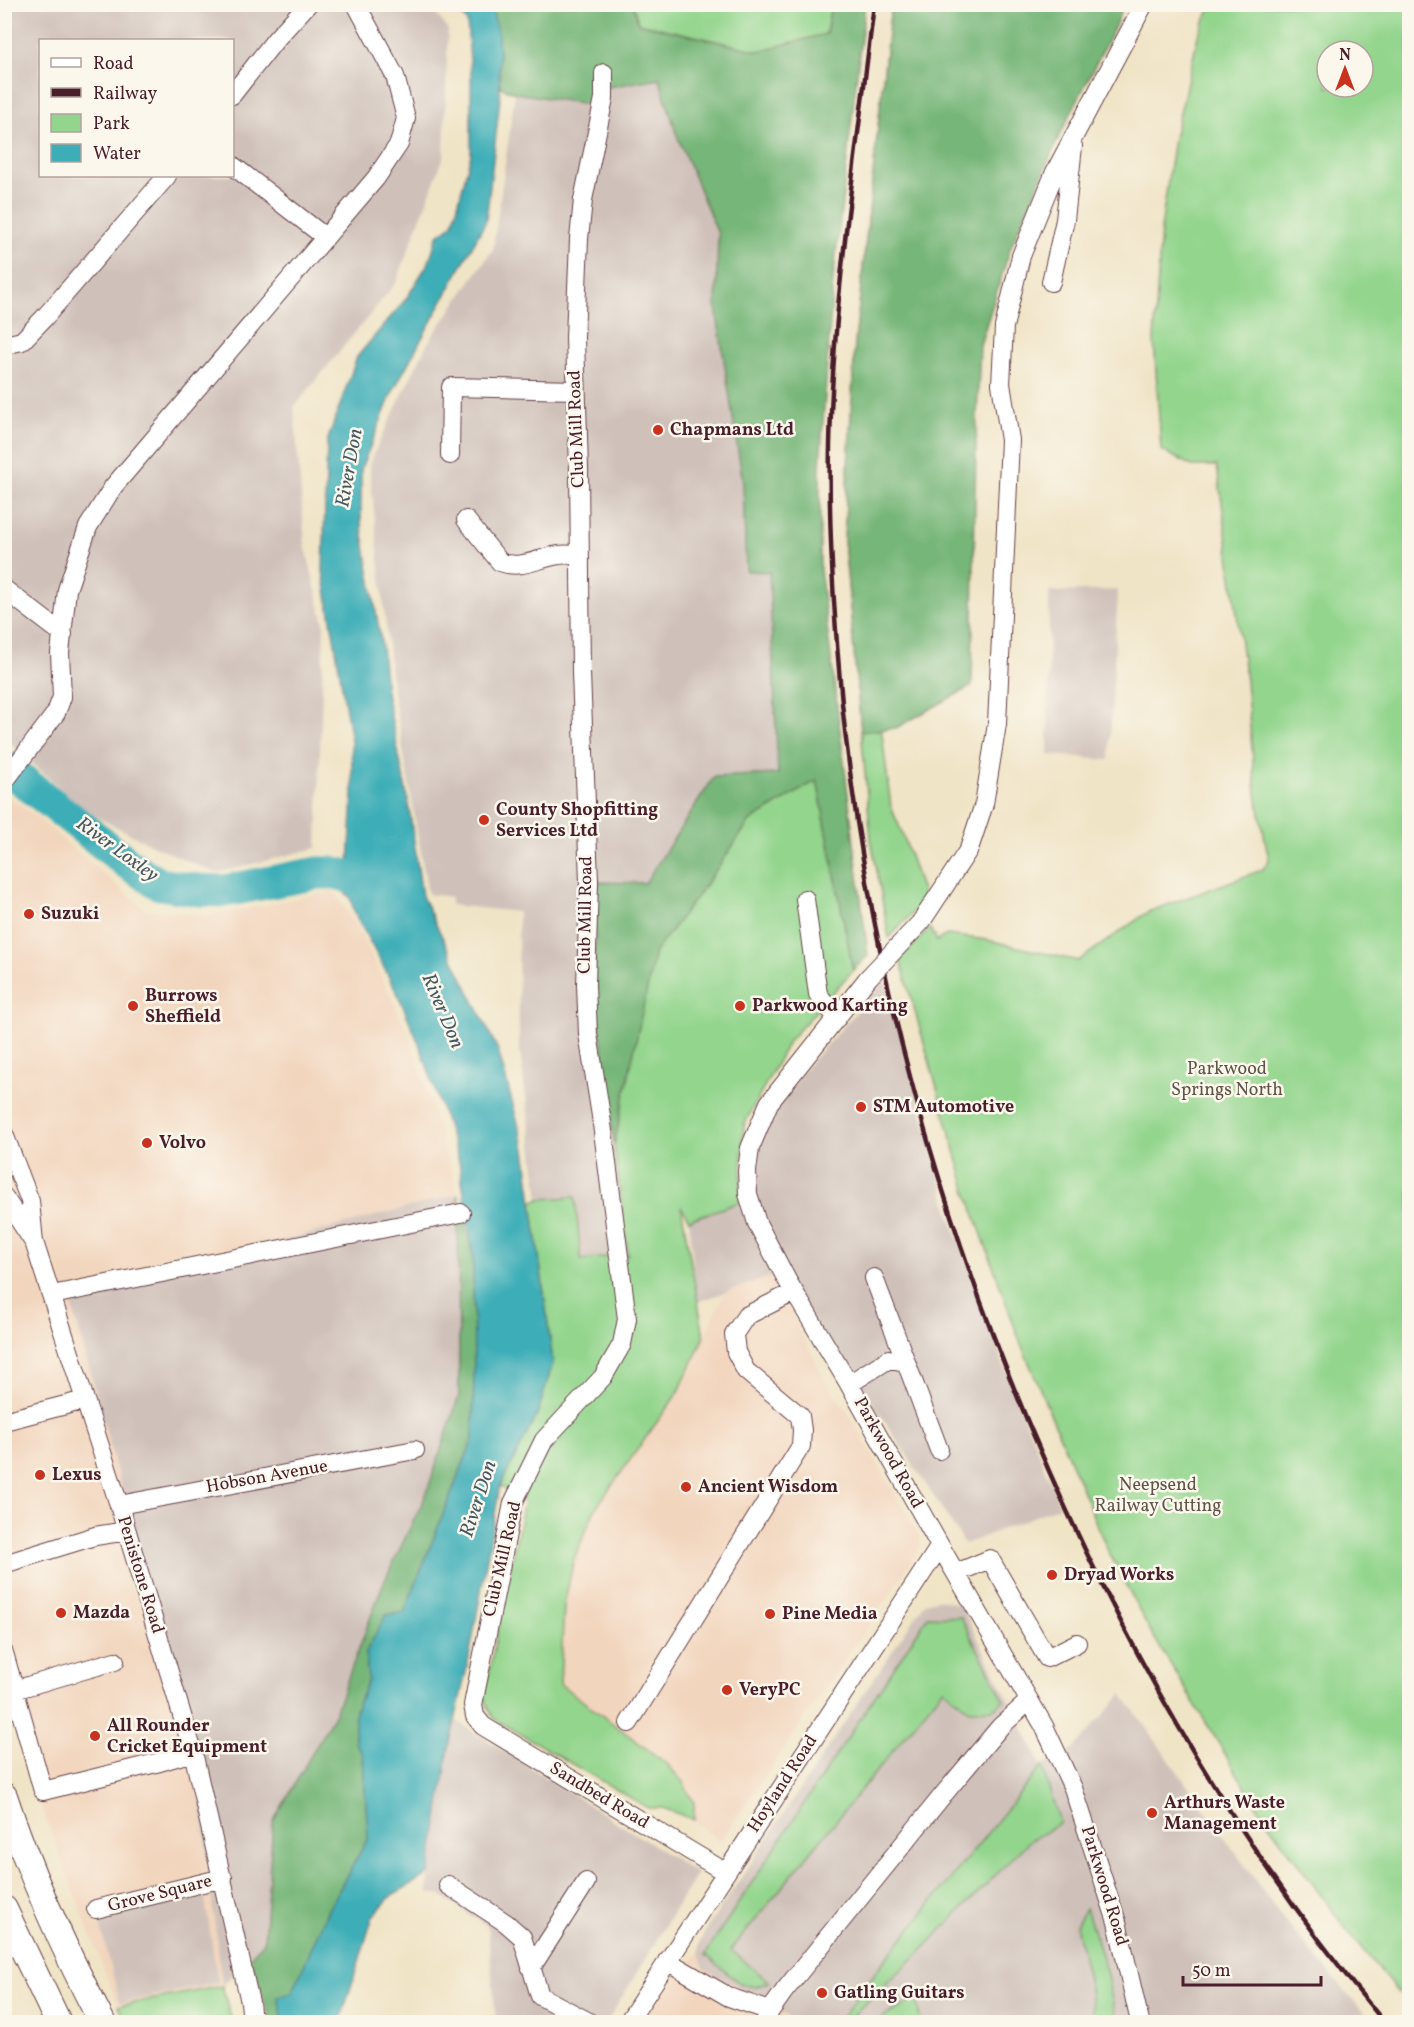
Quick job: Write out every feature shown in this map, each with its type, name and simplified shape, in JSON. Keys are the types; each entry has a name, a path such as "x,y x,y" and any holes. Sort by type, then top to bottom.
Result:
{"highway":[{"path":"4,1796 34,1878 66,1953 102,2022"},
{"path":"4,1909 58,2022"}],"street":[{"path":"234,92 276,39 308,4"},
{"path":"4,782 56,713 62,697 60,653 67,590 88,527 114,487 376,178 399,144 406,118 395,76 356,4"},
{"name":"Parkwood Road","path":"1140,2022 1117,1922 1073,1788 1044,1726 794,1292 757,1223 748,1194 747,1171 750,1148 769,1103 868,978 921,922 969,849 984,804 997,724 1010,440 1000,384 1004,327 1021,256 1055,172 1144,4"},
{"name":"Club Mill Road","path":"475,1716 473,1705 513,1503 544,1440 603,1377 622,1344 627,1319 601,1116 588,1035 586,985 589,881 581,685 575,338 579,239 584,200 604,98 604,73"},
{"path":"1051,282 1065,220 1074,138"},
{"path":"234,167 325,237"},
{"path":"4,345 22,341 45,318 166,177"},
{"path":"450,455 451,387 576,390"},
{"path":"466,520 500,562 507,565 520,565 559,555 579,555"},
{"path":"4,589 63,634"},
{"path":"805,899 818,994 837,1018"},
{"name":"Penistone Road","path":"4,1134 30,1201 34,1242 119,1504 193,1752 223,1878 250,2002 252,2022"},
{"path":"4,1197 34,1242"},
{"path":"52,1295 461,1213"},
{"path":"874,1278 939,1450"},
{"path":"629,1723 801,1446 800,1416 746,1371 736,1352 734,1334 746,1316 794,1292"},
{"path":"849,1384 889,1359 906,1362"},
{"path":"4,1421 85,1400"},
{"name":"Hobson Avenue","path":"119,1504 415,1450"},
{"path":"4,1564 95,1536 127,1531"},
{"name":"Hoyland Road","path":"628,2022 940,1546"},
{"path":"956,1573 990,1559 1047,1658 1077,1643"},
{"path":"4,1653 43,1791 193,1752"},
{"path":"14,1689 115,1661"},
{"path":"668,1961 767,2017 785,1990 943,1795 1000,1727 1029,1701"},
{"name":"Sandbed Road","path":"475,1716 483,1726 725,1872"},
{"name":"Grove Square","path":"96,1909 223,1878"},
{"path":"531,1968 586,1881"},
{"path":"448,1885 506,1923 522,1937 540,1996 589,2022"}],"shaded area":[{"path":"5,5 429,5 448,29 444,156 396,283 294,407 305,544 324,624 317,848 216,873 154,846 85,811 5,738"},
{"path":"659,78 678,138 718,234 716,308 743,483 746,571 769,572 778,774 714,777 645,884 597,882 594,982 628,1255 581,1260 574,1197 539,1199 519,1043 518,912 450,905 451,897 428,894 392,685 369,463 427,344 493,249 515,93 587,104 597,89"},
{"path":"1118,590 1109,760 1048,755 1049,592"},
{"path":"4,794 34,815 145,909 210,916 334,891 356,924 409,1034 458,1194 71,1297 197,1769 222,1986 118,2006 37,1796 5,1665"},
{"path":"885,980 950,1216 1016,1398 1060,1506 965,1544 851,1370 772,1276 697,1302 689,1220 740,1202 764,1130 802,1072"},
{"path":"458,1194 459,1396 426,1495 383,1584 335,1713 273,1822 264,1942 222,1986 197,1769 70,1297"},
{"path":"772,1275 825,1380 852,1419 920,1538 920,1548 720,1842 694,1820 694,1803 682,1781 560,1684 564,1605 574,1559 595,1509 679,1391 725,1292"},
{"path":"938,1599 961,1605 1042,1766 1073,1749 1122,1694 1283,1919 1372,2022 797,2022 704,1968 699,1953 699,1944 706,1930 925,1603"},
{"path":"455,1720 697,1873 607,2022 496,2022 488,1930 485,1924 438,1894 428,1894 429,1874"},
{"path":"204,1893 218,1983 120,2003 98,1916"},
{"path":"699,1953 704,1968 797,2022 641,2022 659,1992"}],"green space":[{"path":"491,5 633,5 638,23 758,51 826,34 831,5 865,5 833,280 820,466 820,569 868,956 853,970 817,780 750,821 655,952 614,1145 594,982 597,882 645,883 714,777 778,774 769,572 746,571 743,483 716,308 718,234 678,138 659,78 597,89 587,104 515,93 500,87 498,34"},
{"path":"633,5 831,5 826,34 758,51 638,23"},
{"path":"891,5 877,693 891,807 925,900 889,938 871,839 844,540 855,343"},
{"path":"891,5 1123,5 1116,24 1058,139 1011,246 980,345 972,686 896,728 861,732 844,540 855,343"},
{"name":"Parkwood Springs North","path":"1211,5 1409,5 1410,1983 1398,1993 1342,1924 1261,1813 1149,1629 1107,1549 1019,1339 968,1196 900,959 930,928 936,941 947,935 988,940 1078,961 1148,912 1262,870 1269,860 1256,794 1246,681 1217,466 1192,466 1161,450 1154,339 1161,229 1174,138 1198,36"},
{"path":"817,780 853,970 788,1042 744,1125 740,1202 689,1220 681,1206 704,1337 679,1391 595,1509 574,1559 564,1605 560,1684 667,1764 682,1781 694,1803 694,1820 663,1808 648,1808 493,1718 484,1697 524,1502 500,1486 537,1415 553,1363 532,1202 539,1199 575,1197 581,1260 628,1255 614,1145 654,952 750,821"},
{"path":"458,1194 473,1255 473,1439 404,1613 366,1652 368,1680 355,1711 355,1742 363,1754 368,1838 328,1910 280,2022 271,2022 250,1957 264,1942 273,1822 335,1713 383,1584 426,1495 459,1396"},
{"path":"928,1616 961,1617 1004,1700 993,1709 970,1710 943,1689 731,1950 769,1982 755,1987 739,1983 706,1955"},
{"path":"1042,1766 1060,1823 1028,1842 919,1953 856,2012 850,2022 839,2022 883,1962"},
{"path":"1086,1908 1106,1971 1117,2022 1094,2022 1090,1989 1076,1925"},
{"path":"222,1986 232,2022 127,2022 118,2006"},
{"path":"916,1999 921,2022 874,2022"}],"water":[{"name":"River Don","path":"453,5 491,5 498,34 500,99 486,221 392,393 361,469 361,522 382,647 386,692 408,800 422,896 498,1050 525,1149 553,1363 537,1415 500,1486 469,1658 449,1748 429,1874 392,1895 373,1916 340,2022 280,2022 282,2015 278,1997 292,1993 328,1910 368,1838 363,1755 355,1742 355,1711 368,1680 366,1652 386,1615 404,1613 473,1439 473,1255 459,1161 422,1051 398,994 355,914 350,897 338,887 335,865 349,865 353,794 351,741 323,571 327,442 357,357 406,299 429,262 437,236 453,224 471,154 471,76 467,21"}],"waterway":[{"name":"River Loxley","path":"4,766 130,865 159,884 224,891 318,873 335,873 379,884"}],"railway":[{"path":"874,4 836,334 830,445 831,542 842,703 854,802 891,999 915,1095 943,1191 1010,1379 1049,1471 1118,1617 1197,1758 1240,1826 1285,1893 1384,2022"}],"place":[{"name":"Chapmans Ltd","path":"658,430"},
{"name":"County Shopfitting Services Ltd","path":"484,820"},
{"name":"Suzuki","path":"29,914"},
{"name":"Burrows Sheffield","path":"133,1006"},
{"name":"Parkwood Karting","path":"740,1006"},
{"name":"STM Automotive","path":"861,1107"},
{"name":"Volvo","path":"147,1143"},
{"name":"Lexus","path":"40,1475"},
{"name":"Ancient Wisdom","path":"686,1487"},
{"name":"Dryad Works","path":"1052,1575"},
{"name":"Mazda","path":"61,1613"},
{"name":"Pine Media","path":"770,1614"},
{"name":"VeryPC","path":"727,1690"},
{"name":"All Rounder Cricket Equipment","path":"95,1736"},
{"name":"Arthurs Waste Management","path":"1152,1813"},
{"name":"Gatling Guitars","path":"822,1993"}],"park label":[{"name":"Neepsend Railway Cutting","path":"1158,1495"}]}
